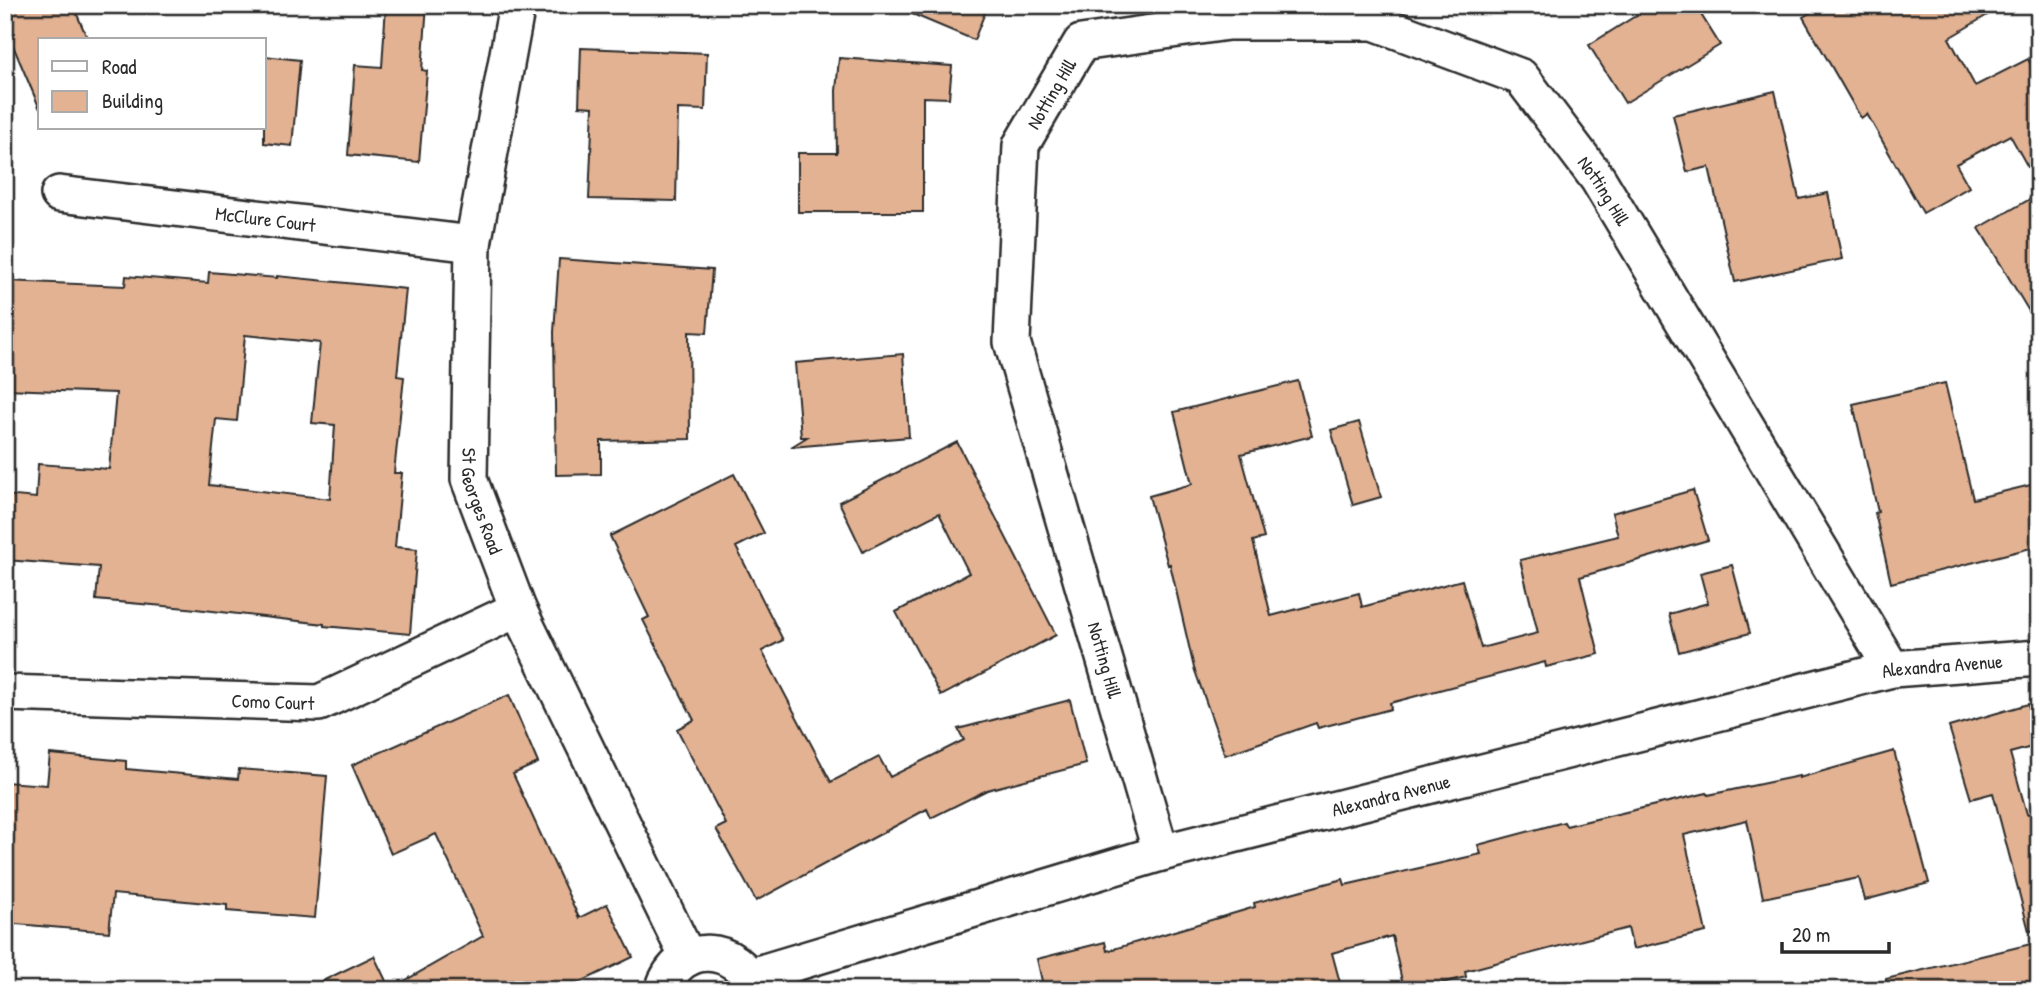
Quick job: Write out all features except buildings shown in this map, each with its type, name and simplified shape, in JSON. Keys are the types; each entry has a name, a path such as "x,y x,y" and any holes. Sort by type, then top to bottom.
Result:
{"street":[{"name":"St Georges Road","path":"517,5 473,244 469,478 518,609 688,958"},
{"name":"Notting Hill","path":"1161,853 1012,342 1021,145 1081,43 1228,22 1374,22 1521,77 1598,179 1892,669"},
{"name":"McClure Court","path":"59,194 473,244"},
{"name":"Como Court","path":"5,693 319,703 518,609"},
{"name":"Alexandra Avenue","path":"754,983 1161,853 1892,669 2039,658"},
{"path":"663,990 676,967 688,958 705,953 723,955 739,963 754,983"}]}
